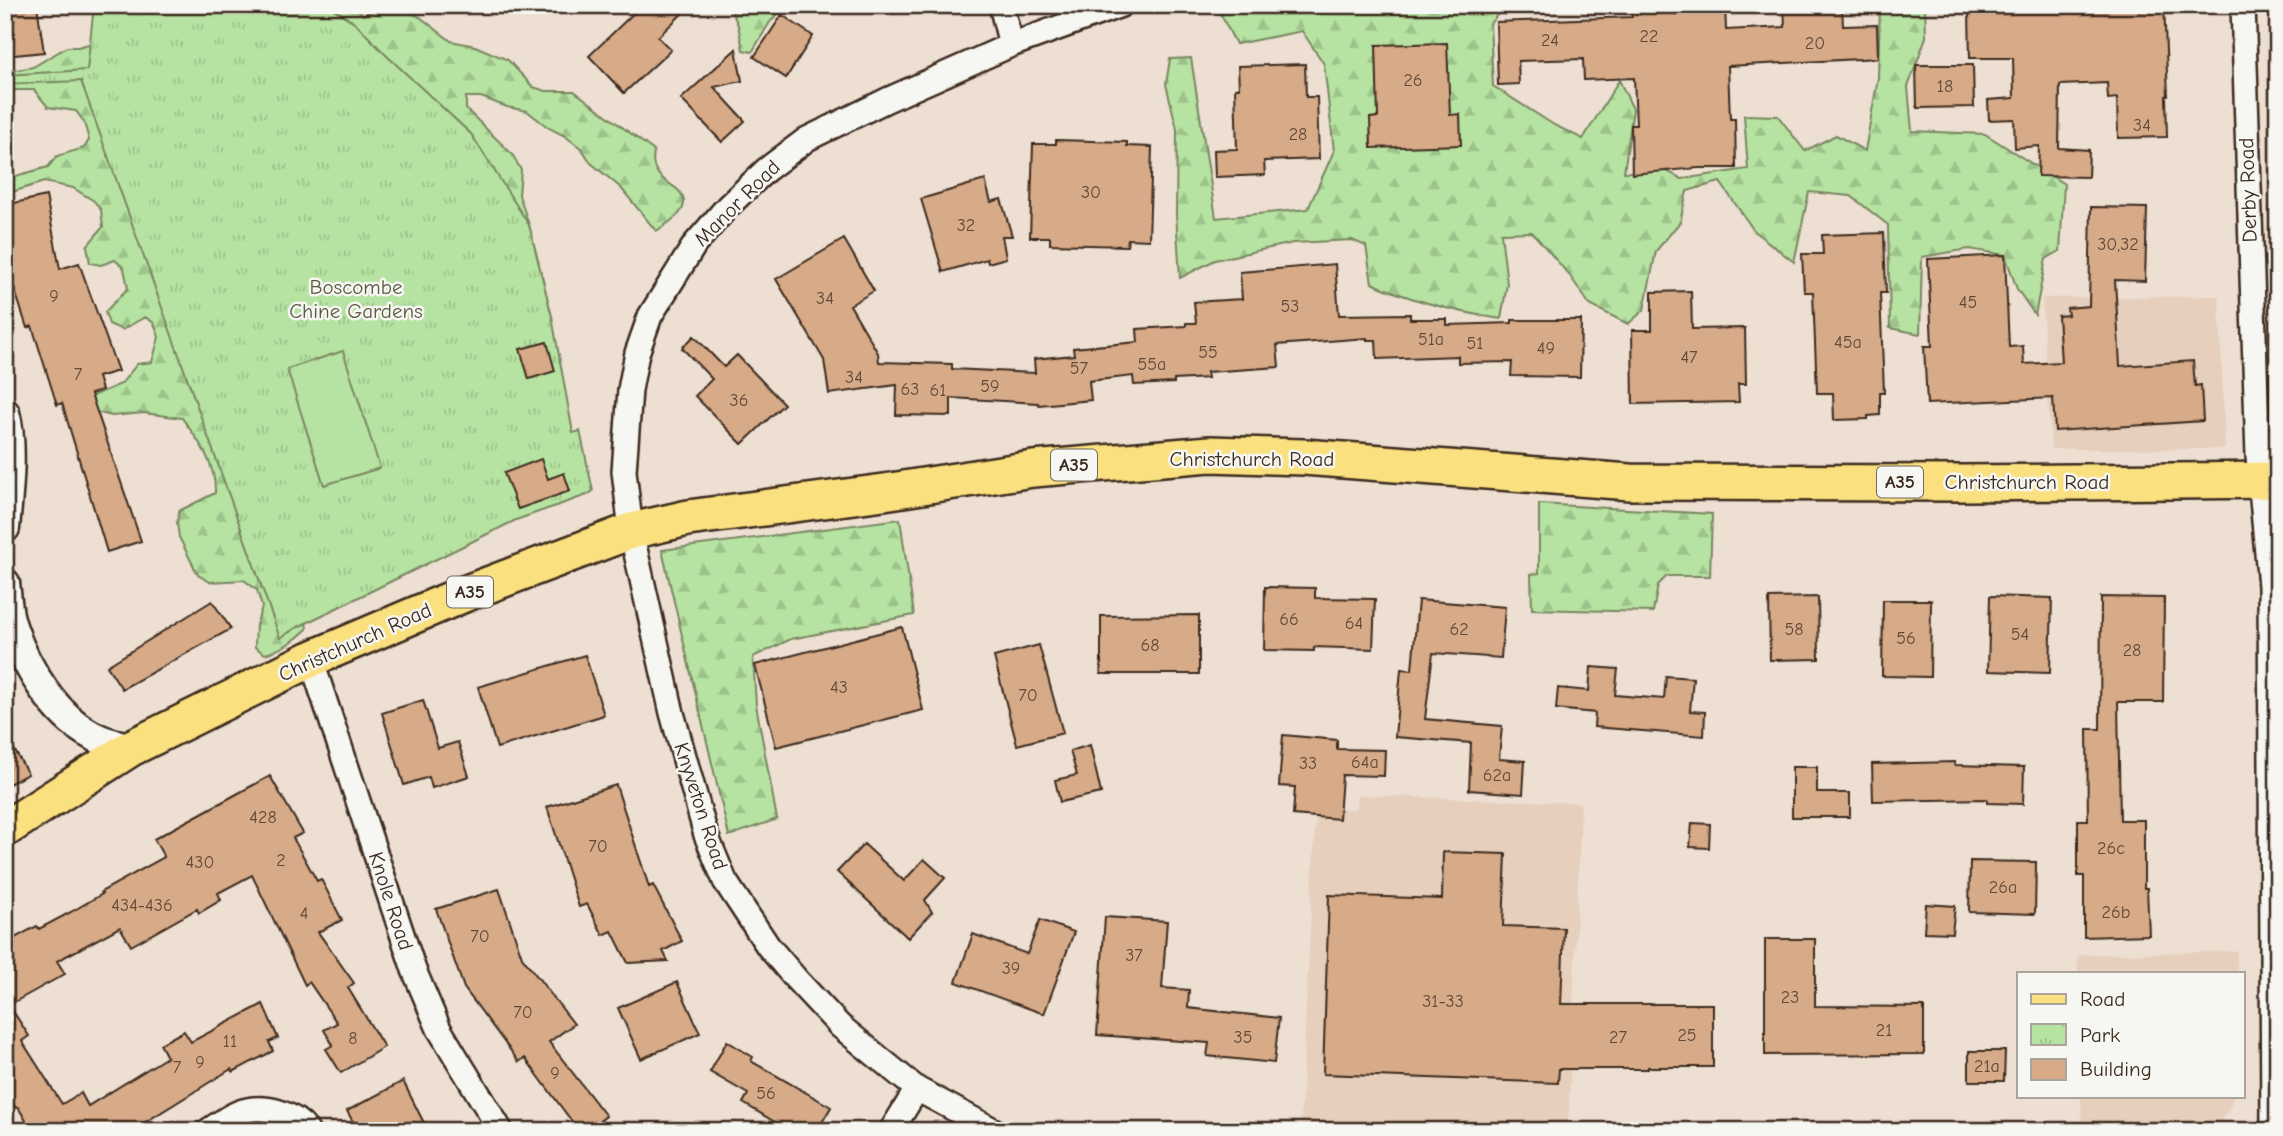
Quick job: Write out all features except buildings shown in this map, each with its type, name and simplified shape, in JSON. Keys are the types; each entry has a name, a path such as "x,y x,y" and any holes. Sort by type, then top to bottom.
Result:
{"main road":[{"name":"Christchurch Road","path":"5,829 131,748 311,659 464,594 631,531 688,518 1033,469 1210,454 1304,457 1630,482 2034,483 2269,480"}],"street":[{"path":"1001,5 1011,45"},
{"name":"Manor Road","path":"631,531 624,471 625,436 637,353 650,316 695,244 728,206 766,170 807,139 1011,45 1121,5"},
{"name":"Derby Road","path":"2243,5 2247,184 2269,480 2271,1130"},
{"path":"5,412 8,436 5,528"},
{"name":"Knyveton Road","path":"631,531 672,713 706,835 725,881 768,946 840,1026 917,1089 995,1131"},
{"path":"5,583 11,623 20,647 32,672 63,715 98,739 131,748"},
{"name":"Knole Road","path":"311,659 414,970 439,1029 501,1131"},
{"path":"891,1131 917,1089"},
{"path":"208,1131 246,1110 276,1110 301,1122 307,1131"}],"shaded area":[{"path":"2219,296 2225,449 2051,449 2042,298"},
{"path":"1357,795 1581,803 1568,1131 1300,1131 1316,809 1356,809"},
{"path":"2237,951 2237,972 2078,972 2078,955"},
{"path":"2081,1098 2233,1098 2214,1131 2082,1131"}],"green space":[{"name":"Boscombe Chine Gardens","path":"94,5 327,5 354,22 471,134 529,225 552,317 573,433 580,431 593,491 516,520 280,638 81,81 5,84 5,75 87,70"},
{"path":"201,5 354,5 363,15 387,5 394,5 420,17 451,41 475,46 508,60 533,87 546,91 574,91 654,151 655,169 683,197 682,209 656,231 621,188 565,136 549,128 527,111 481,97 466,97 466,109 512,154 521,170 519,195 552,317"},
{"path":"729,5 816,5 800,13 783,9 770,22 752,52 743,50 738,25"},
{"path":"1216,5 1505,5 1490,24 1493,86 1554,125 1583,139 1619,80 1633,109 1624,172 1667,171 1682,179 1748,169 1744,115 1778,116 1805,151 1836,135 1865,151 1878,78 1880,5 1925,5 1926,37 1908,87 1912,131 1985,134 2064,184 2060,251 2046,259 2035,315 2017,289 2005,255 1969,249 1922,257 1920,334 1890,328 1888,225 1851,196 1809,192 1794,262 1755,232 1720,182 1687,191 1680,222 1656,251 1644,310 1628,324 1590,305 1570,276 1532,232 1501,233 1507,284 1501,319 1435,305 1372,283 1366,246 1352,240 1293,243 1215,260 1180,278 1176,214 1177,129 1166,84 1170,59 1191,58 1216,218 1308,209 1334,151 1324,64 1302,31 1236,44"},
{"path":"99,41 305,615 307,629 288,644 265,654 255,647 256,625 262,607 257,590 244,580 210,582 198,575 179,537 179,511 215,493 209,462 182,418 144,413 112,416 83,409 90,397 121,384 137,364 152,362 159,337 154,323 145,317 122,330 109,324 105,312 128,288 124,268 115,260 101,265 90,263 87,246 103,227 101,210 94,201 73,188 44,182 5,193 5,179 48,167 57,156 84,148 89,140 84,122 76,111 48,107 34,90 5,90 5,72 33,67 67,47"},
{"path":"343,351 380,468 324,485 287,369"},
{"path":"1539,504 1712,514 1710,576 1667,576 1658,585 1653,612 1532,609 1531,574 1539,573"},
{"path":"900,519 914,615 791,639 753,657 756,705 777,819 729,836 662,550"}]}
